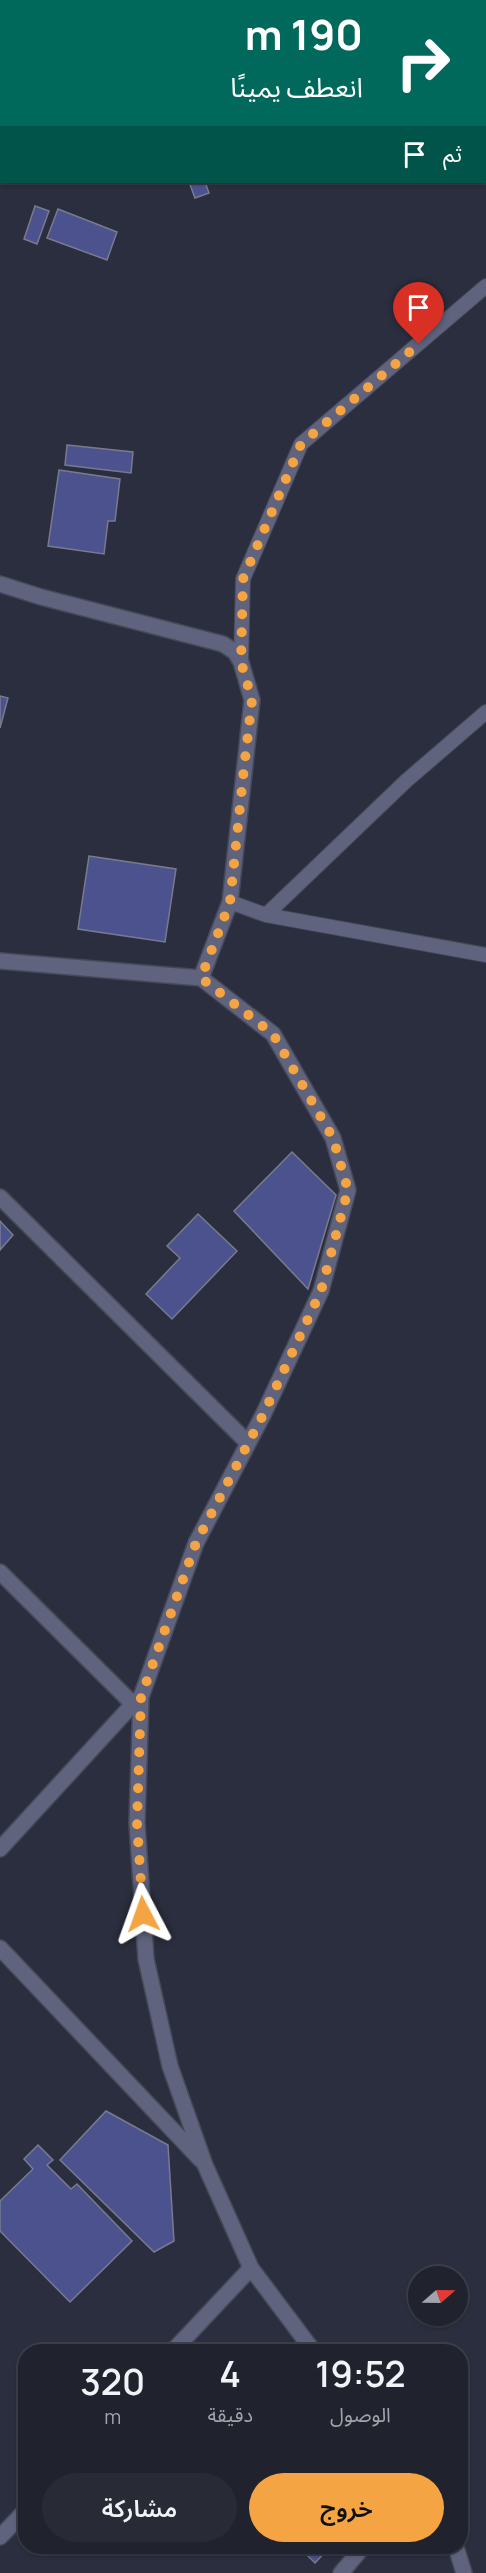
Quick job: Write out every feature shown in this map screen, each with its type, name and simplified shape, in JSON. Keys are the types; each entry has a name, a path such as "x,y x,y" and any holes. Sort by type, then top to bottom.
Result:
{"street":[{"path":"0,584 41,597 223,644 235,652 241,662 252,700 230,902 201,978"},
{"path":"0,961 201,978 273,1034 333,1138 348,1190 321,1291 248,1443 196,1543 137,1701 137,1823 146,1959 170,2066 205,2165 251,2268 308,2344"},
{"path":"0,1197 248,1443"},
{"path":"0,1572 137,1701"},
{"path":"0,1850 137,1701"},
{"path":"0,1948 205,2165"},
{"path":"180,2344 251,2268"},
{"path":"0,2537 18,2518"},
{"path":"341,2573 357,2554"},
{"path":"458,2554 464,2573"}],"lane":[{"path":"241,662 243,579 301,444 486,286"},
{"path":"266,915 406,781 486,712"},
{"path":"230,902 266,915 486,955"}],"building":[{"path":"189,183 205,183 209,193 195,198"},
{"path":"35,206 49,211 37,244 24,239"},
{"path":"58,209 117,232 107,260 47,238"},
{"path":"67,445 133,452 131,473 65,465"},
{"path":"59,470 120,479 115,521 108,521 104,554 48,546"},
{"path":"0,696 8,698 0,728"},
{"path":"89,856 176,869 165,942 78,929"},
{"path":"292,1152 336,1195 308,1289 234,1211"},
{"path":"198,1214 237,1251 172,1319 146,1294 180,1258 167,1246"},
{"path":"0,1221 13,1235 0,1250"},
{"path":"106,2111 168,2145 174,2241 154,2252 60,2160"},
{"path":"38,2145 53,2160 47,2165 71,2189 77,2184 132,2241 70,2302 0,2231 0,2201 33,2169 24,2159"},
{"path":"306,2554 323,2554 315,2563"}],"route":[{"path":"143,1914 137,1823 141,1697 196,1543 263,1415 321,1291 348,1190 333,1138 273,1034 201,978 230,902 252,700 241,662 243,579 301,444 419,344"}]}
